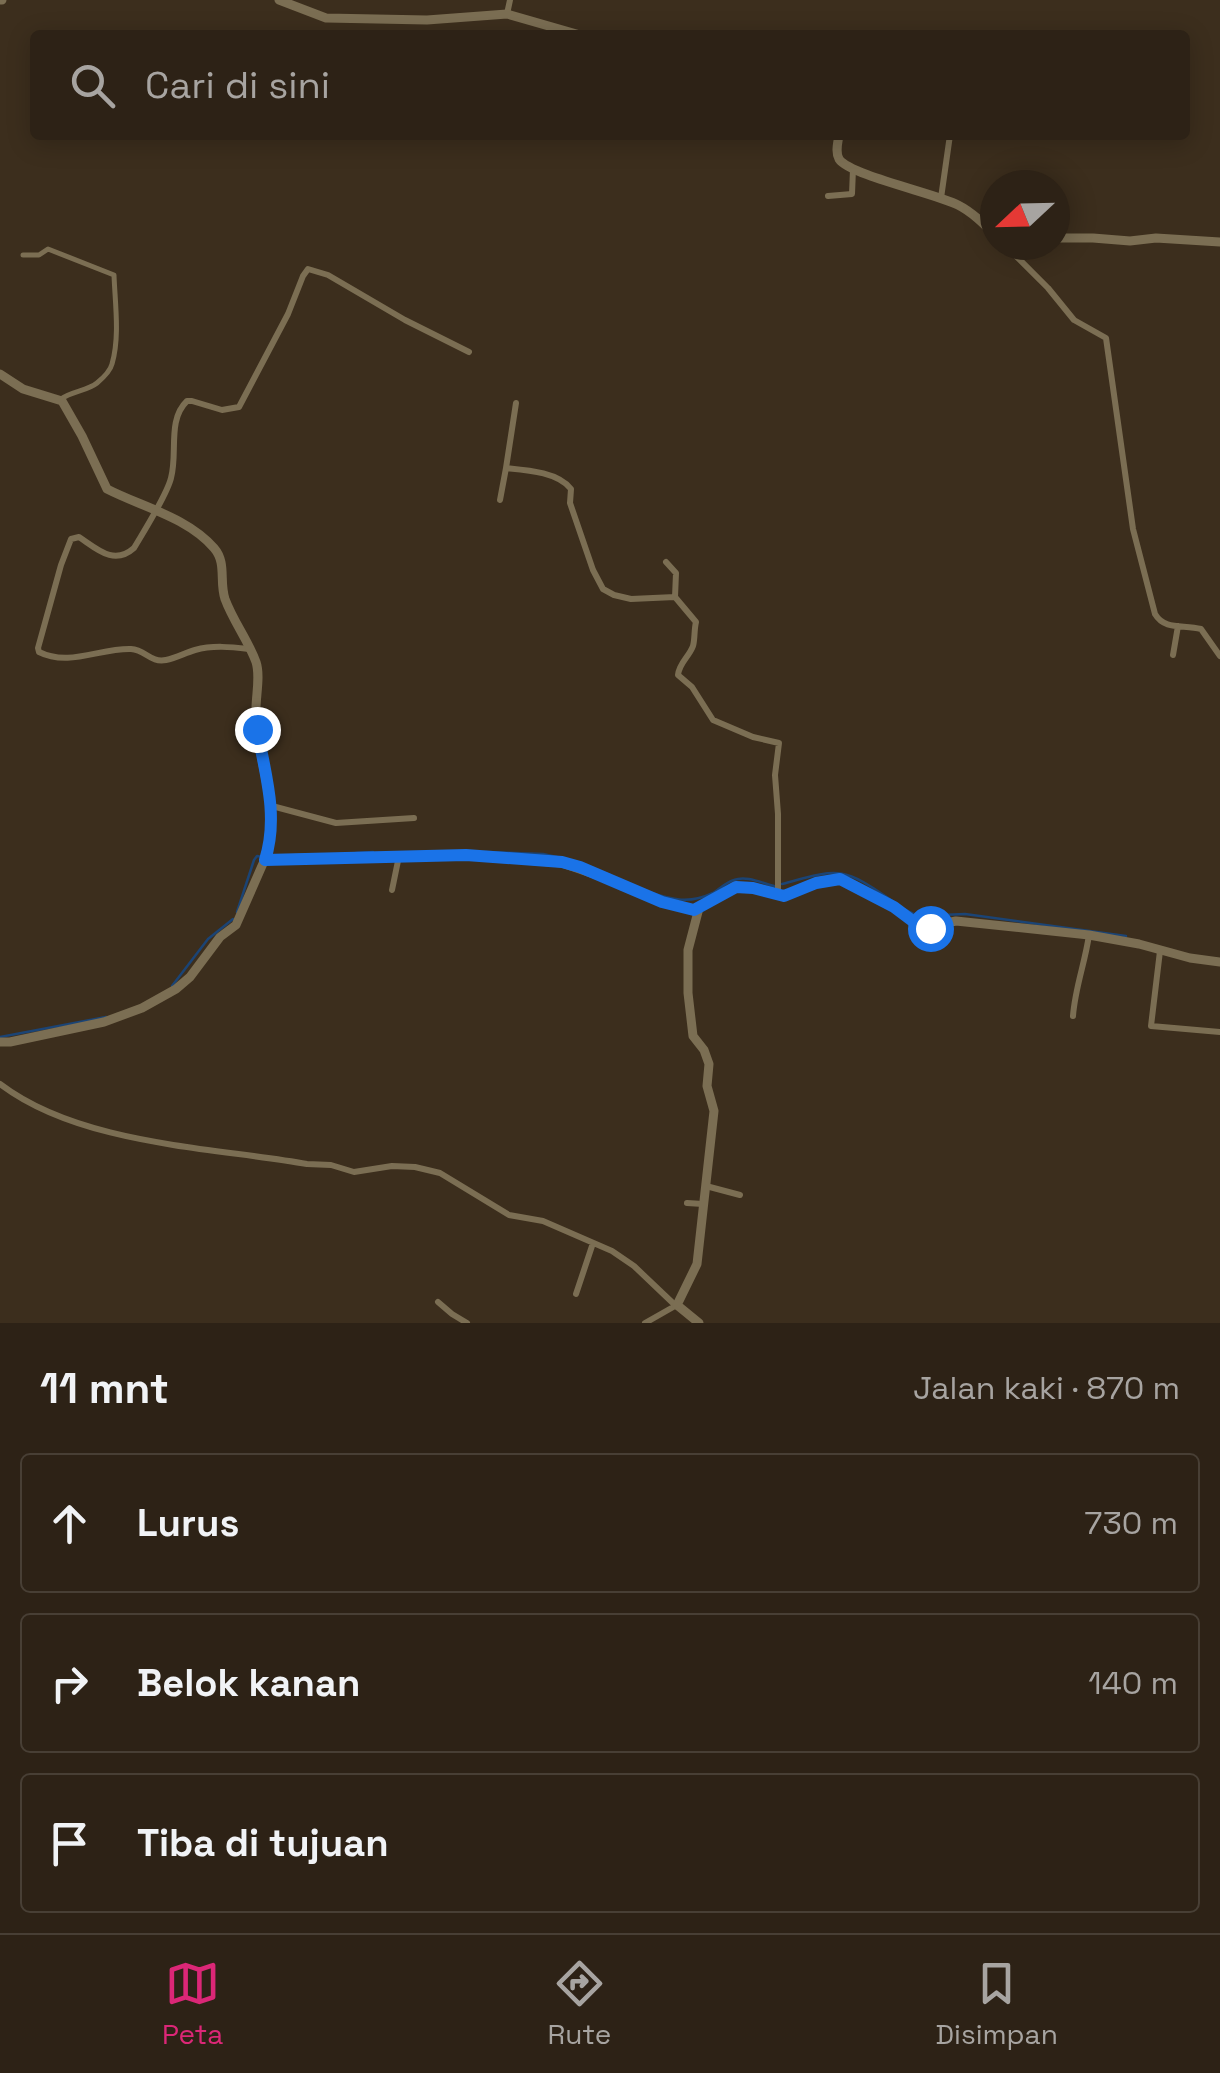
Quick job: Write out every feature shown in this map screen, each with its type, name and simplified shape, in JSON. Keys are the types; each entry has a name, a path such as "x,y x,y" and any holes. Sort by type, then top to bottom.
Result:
{"street":[{"path":"278,0 326,18 428,20 507,14 563,30"},
{"path":"507,14 510,0"},
{"path":"839,140 842,162 876,178 941,198 971,212 980,221"},
{"path":"941,198 949,140"},
{"path":"828,196 852,194 853,168"},
{"path":"1070,238 1220,242"},
{"path":"22,255 40,255 48,249 114,275 116,329 112,364 93,387 61,399"},
{"path":"1020,260 1074,320 1106,338 1140,559 1156,618 1162,624 1201,629 1220,656"},
{"path":"249,649 214,646 160,660 131,649 75,658 39,652 39,641 71,539 78,537 112,557 127,555 134,548 173,473 174,430 180,408 187,401 222,410 239,407 308,269 328,275 469,352"},
{"path":"0,374 23,388 61,399 104,486 198,534 220,557 226,599 257,666 257,729 272,806 266,857 236,925 220,937 190,978 164,998 104,1022 0,1042"},
{"path":"500,500 516,403"},
{"path":"506,468 568,484 569,500 593,570 608,592 632,599 674,597"},
{"path":"666,562 676,574 674,597 696,622 694,644 678,668 678,676 692,688 713,720 779,744 775,775 777,894"},
{"path":"1173,655 1178,626"},
{"path":"272,806 336,823 414,818"},
{"path":"266,857 466,855 562,862 689,910 736,887 788,896 816,883 840,879 927,927 956,921 1089,935 1220,962"},
{"path":"392,890 399,856"},
{"path":"645,1323 676,1306 696,1268 713,1107 707,1086 709,1064 693,1036 688,993 688,950 699,908"},
{"path":"1073,1016 1089,935"},
{"path":"1160,951 1151,1026 1220,1032"},
{"path":"0,1084 25,1101 64,1118 122,1135 331,1165 349,1172 392,1166 429,1170 454,1180 509,1215 543,1220 612,1251 699,1323"},
{"path":"706,1186 740,1195"},
{"path":"687,1203 703,1204"},
{"path":"576,1294 592,1243"},
{"path":"438,1302 467,1323"}],"waterway":[{"path":"356,853 373,852"},
{"path":"486,852 543,854 610,875"},
{"path":"237,912 254,860 264,857"},
{"path":"782,884 817,875 841,874 863,882 894,902"},
{"path":"649,892 689,900 739,879 774,886"},
{"path":"904,909 918,916 965,914 1126,936"},
{"path":"172,986 208,939 233,919"},
{"path":"0,1037 106,1017"}],"route":[{"path":"257,729 272,806 265,860 466,855 562,862 662,902 694,910 736,887 784,896 834,878 847,880 908,919 930,928"}]}
